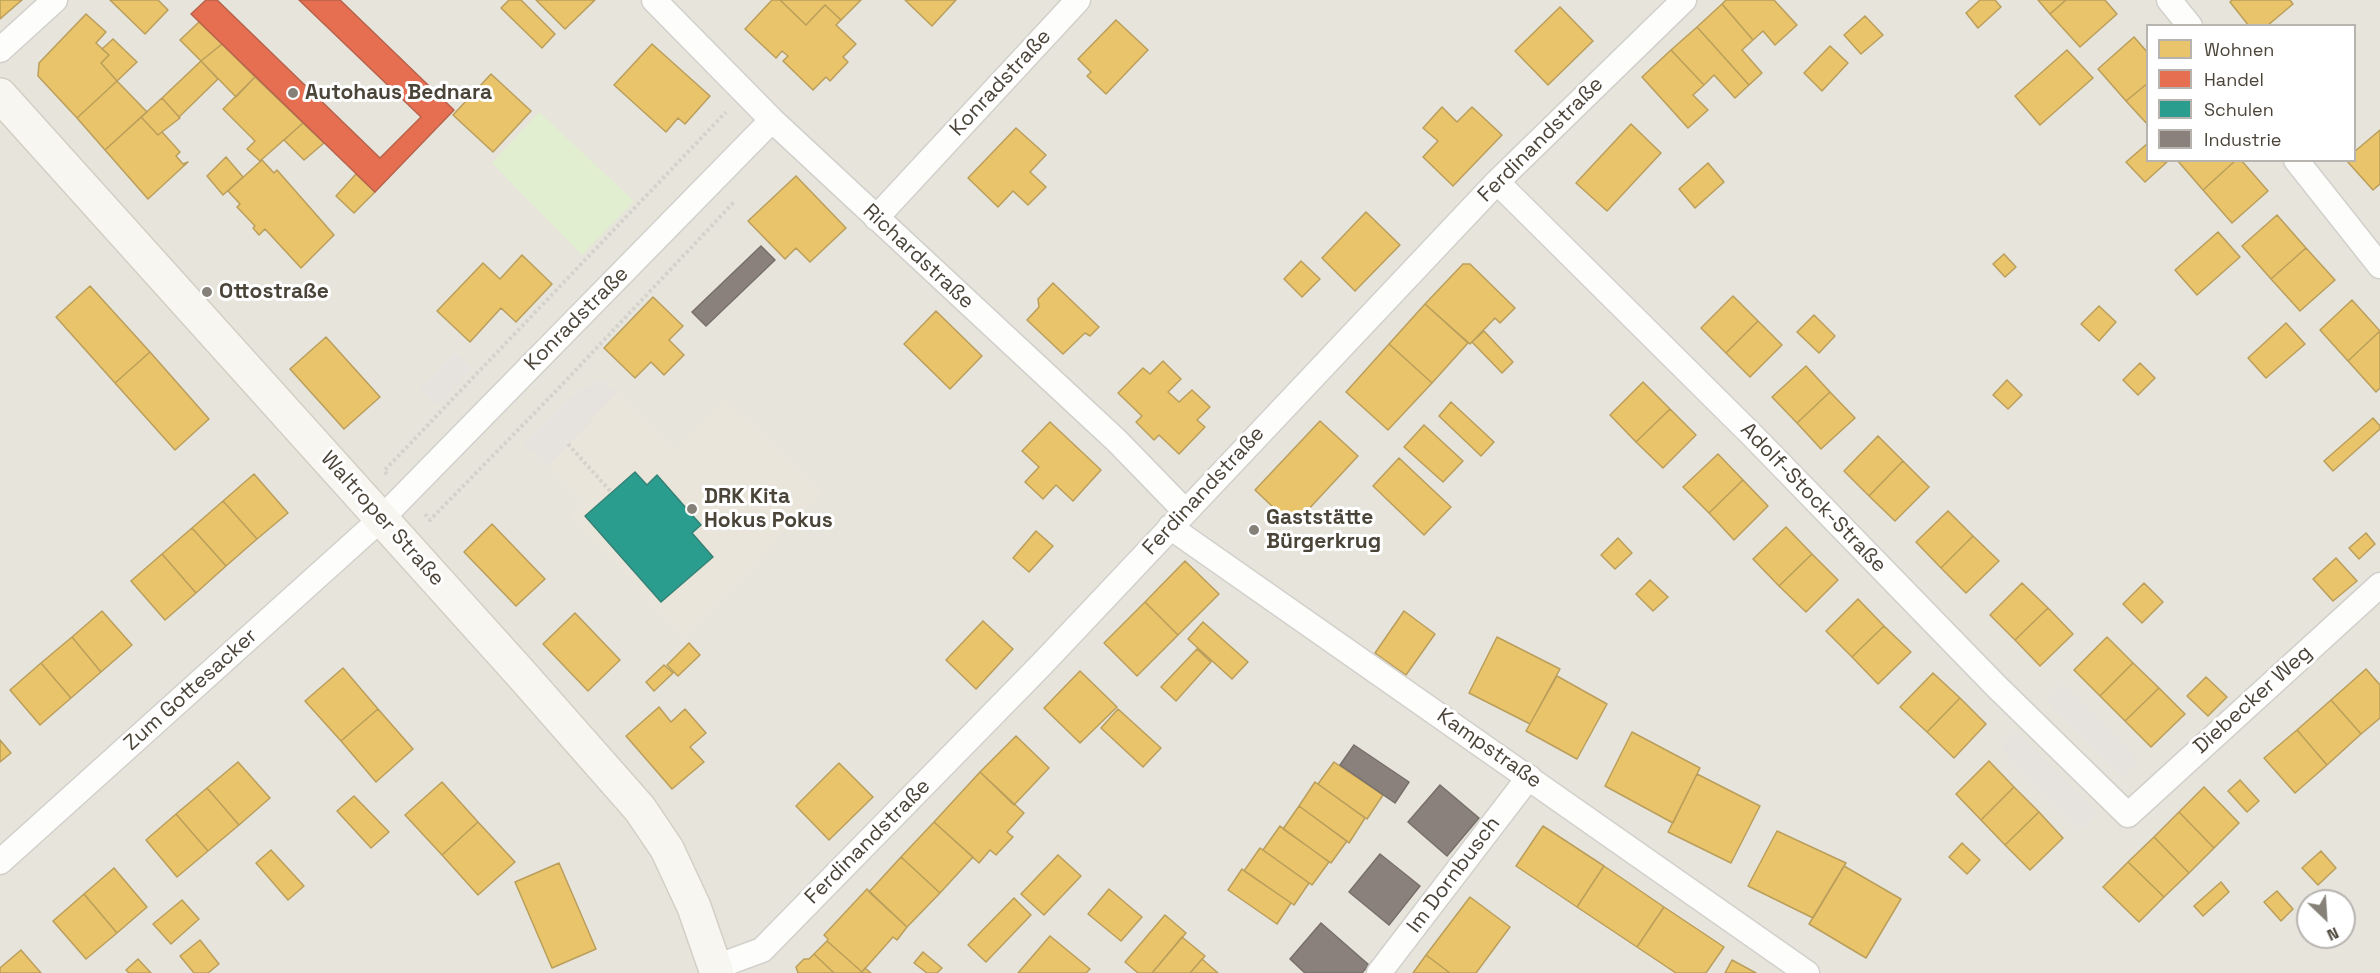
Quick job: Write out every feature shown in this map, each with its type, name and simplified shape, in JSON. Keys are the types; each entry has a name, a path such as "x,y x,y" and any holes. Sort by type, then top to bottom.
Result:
{"main road":[{"name":"Waltroper Straße","path":"0,94 382,518 640,809 667,849 694,907 717,970"}],"street":[{"path":"0,50 54,0"},
{"name":"Konradstraße","path":"876,218 1078,0"},
{"name":"Ferdinandstraße","path":"717,970 762,950 922,788 1497,182 1684,0"},
{"path":"2169,0 2188,24"},
{"name":"Richardstraße","path":"670,5 772,120 1117,441 1177,519"},
{"name":"Konradstraße","path":"382,518 772,120"},
{"path":"2298,162 2380,266"},
{"name":"Adolf-Stock-Straße","path":"1497,182 1754,436 1996,686 2128,815"},
{"name":"Zum Gottesacker","path":"0,862 382,518"},
{"name":"Kampstraße","path":"1177,519 1529,777 1807,973"},
{"name":"Diebecker Weg","path":"2128,815 2380,585"},
{"name":"Im Dornbusch","path":"1379,973 1529,777"}],"path":[{"path":"738,198 556,391 430,520 384,471 745,92"},
{"path":"568,444 612,493"}],"shaded area":[{"path":"0,0 2380,0 2380,973 0,973"},
{"path":"455,352 472,368 437,406 420,389"},
{"path":"601,380 617,393 548,465 524,443 575,393"},
{"name":"DRK Kita Hokus Pokus","path":"617,393 674,452 724,399 822,492 685,637 571,516 585,502 548,465"},
{"path":"2063,684 2138,760 2122,777 2046,700"},
{"path":"2016,731 2097,813 2081,829 2000,747"}],"green space":[{"path":"539,112 634,201 582,255 492,163"}],"building: Wohnen":[{"path":"0,0 22,0 0,19"},
{"path":"110,0 158,0 168,10 145,34"},
{"path":"509,0 521,0 555,34 542,48 501,8"},
{"path":"536,0 595,0 565,29"},
{"path":"772,0 780,0 806,25 825,5 841,20 836,25 856,44 843,57 848,62 830,81 826,77 813,90 783,61 788,56 782,51 776,58 745,29"},
{"path":"780,0 861,0 841,20 825,5 806,25"},
{"path":"905,0 956,0 932,26"},
{"path":"1726,0 1774,0 1797,25 1775,45 1763,31 1753,40 1722,4"},
{"path":"1980,0 1995,0 2001,7 1978,28 1966,13"},
{"path":"2038,0 2066,0 2050,14"},
{"path":"2066,0 2105,0 2117,14 2080,47 2050,14"},
{"path":"2232,0 2290,0 2293,4 2269,24 2247,24 2230,2"},
{"path":"1722,4 1753,40 1742,50 1762,73 1749,85 1697,27"},
{"path":"1560,7 1593,41 1548,85 1515,51"},
{"path":"86,14 106,32 96,43 109,55 101,63 117,81 77,118 38,76 39,63"},
{"path":"1865,16 1883,35 1861,54 1844,35"},
{"path":"1116,20 1148,50 1106,94 1087,76 1091,72 1078,59"},
{"path":"199,22 222,44 201,61 180,40"},
{"path":"1697,27 1749,85 1735,98 1714,75 1704,85 1671,50"},
{"path":"2134,37 2146,51 2146,85 2126,101 2098,69"},
{"path":"113,39 137,62 117,81 101,63 109,55 102,49"},
{"path":"222,44 255,77 236,97 201,61"},
{"path":"652,44 710,96 685,124 678,118 666,132 614,85"},
{"path":"1830,46 1848,63 1822,91 1804,73"},
{"path":"1671,50 1704,85 1693,95 1708,110 1688,128 1642,77"},
{"path":"2067,50 2093,78 2040,125 2015,96"},
{"path":"201,61 218,79 179,117 162,98"},
{"path":"491,74 531,111 493,152 453,115"},
{"path":"255,77 303,123 260,161 247,149 255,141 223,109"},
{"path":"117,81 147,112 105,150 77,118"},
{"path":"2146,85 2146,123 2126,101"},
{"path":"162,98 180,118 158,135 141,117"},
{"path":"1442,107 1457,122 1472,107 1502,135 1453,186 1423,157 1438,141 1423,128"},
{"path":"141,117 158,135 162,132 180,152 176,156 183,164 188,162 148,199 105,150"},
{"path":"303,123 324,143 304,160 284,140"},
{"path":"1631,124 1661,153 1607,211 1576,183"},
{"path":"1016,128 1046,155 1030,172 1046,187 1028,205 1013,191 998,207 968,178"},
{"path":"2380,130 2380,184 2373,190 2348,162 2356,162 2356,150"},
{"path":"2146,145 2146,162 2167,162 2145,182 2126,162"},
{"path":"226,157 243,177 223,195 207,176"},
{"path":"262,160 274,173 277,170 334,235 301,268 265,229 259,235 253,228 255,226 237,207 240,204 228,191"},
{"path":"2179,162 2234,162 2203,190"},
{"path":"2234,162 2243,162 2268,191 2232,223 2203,190"},
{"path":"1708,163 1724,182 1695,208 1679,189"},
{"path":"356,174 375,192 354,213 336,196"},
{"path":"796,176 846,228 810,262 796,248 785,259 748,221"},
{"path":"1366,212 1400,245 1355,291 1322,258"},
{"path":"2277,215 2306,248 2271,279 2242,246"},
{"path":"2218,232 2240,257 2197,295 2175,270"},
{"path":"2306,248 2335,280 2300,311 2271,279"},
{"path":"2004,254 2016,267 2005,277 1993,264"},
{"path":"522,255 552,284 516,322 501,308 470,342 437,311 483,263 500,279"},
{"path":"1301,261 1320,279 1302,297 1284,279"},
{"path":"1463,264 1470,264 1515,308 1500,323 1495,318 1470,344 1425,304"},
{"path":"1053,283 1099,327 1090,336 1085,333 1063,354 1027,320 1039,307 1038,299"},
{"path":"90,286 150,352 115,383 56,317"},
{"path":"1733,296 1758,321 1726,353 1701,328"},
{"path":"653,297 683,326 669,340 684,355 664,375 651,362 635,378 604,348"},
{"path":"2352,300 2380,331 2348,361 2320,330"},
{"path":"1425,304 1468,343 1432,383 1389,344"},
{"path":"2099,306 2116,322 2099,341 2081,324"},
{"path":"936,311 982,356 950,389 904,344"},
{"path":"1814,315 1835,336 1819,353 1797,332"},
{"path":"1758,321 1782,345 1750,377 1726,353"},
{"path":"2286,323 2305,344 2266,378 2248,358"},
{"path":"1484,331 1513,362 1502,373 1472,342"},
{"path":"2380,331 2380,388 2376,392 2348,361"},
{"path":"326,337 380,397 344,429 290,369"},
{"path":"1389,344 1432,383 1388,430 1346,392"},
{"path":"150,352 209,419 175,450 115,383"},
{"path":"1163,361 1181,379 1168,392 1179,402 1192,390 1210,407 1197,420 1205,427 1179,454 1159,435 1154,440 1136,422 1142,416 1118,393 1143,368 1150,374"},
{"path":"2140,363 2155,378 2138,395 2123,380"},
{"path":"1806,366 1830,392 1797,423 1772,397"},
{"path":"2007,380 2022,395 2008,409 1993,395"},
{"path":"1643,382 1670,409 1636,442 1610,415"},
{"path":"1830,392 1855,418 1821,449 1797,423"},
{"path":"1451,402 1494,442 1481,456 1439,416"},
{"path":"1670,409 1696,435 1663,468 1636,442"},
{"path":"2373,418 2380,429 2333,471 2324,461"},
{"path":"1320,421 1358,456 1293,526 1255,490"},
{"path":"1050,422 1101,470 1073,501 1056,485 1043,499 1025,482 1039,467 1022,451"},
{"path":"1424,425 1463,461 1443,482 1404,447"},
{"path":"1878,436 1903,461 1869,496 1844,471"},
{"path":"1718,454 1743,480 1709,513 1683,487"},
{"path":"1399,458 1451,507 1424,535 1373,486"},
{"path":"1903,461 1929,487 1895,521 1869,496"},
{"path":"254,474 288,513 257,539 223,501"},
{"path":"1743,480 1768,506 1734,540 1709,513"},
{"path":"223,501 257,539 226,566 192,528"},
{"path":"1948,511 1973,536 1941,568 1916,542"},
{"path":"492,524 545,579 516,606 464,552"},
{"path":"1786,527 1812,554 1779,586 1753,559"},
{"path":"192,528 226,566 196,593 162,554"},
{"path":"1036,531 1053,546 1029,572 1013,558"},
{"path":"2366,533 2375,544 2359,559 2349,548"},
{"path":"1973,536 1999,561 1966,593 1941,568"},
{"path":"1618,538 1632,553 1615,569 1601,555"},
{"path":"162,554 196,593 165,620 131,581"},
{"path":"1812,554 1838,580 1806,612 1779,586"},
{"path":"2336,558 2357,581 2333,601 2313,579"},
{"path":"1185,561 1219,594 1178,635 1145,602"},
{"path":"1650,580 1668,597 1653,611 1636,594"},
{"path":"2022,583 2048,608 2015,640 1990,615"},
{"path":"2144,583 2163,602 2142,623 2123,604"},
{"path":"1858,599 1884,626 1852,657 1826,631"},
{"path":"1145,602 1178,635 1137,676 1104,643"},
{"path":"2048,608 2073,634 2040,666 2015,640"},
{"path":"102,611 132,645 101,672 72,637"},
{"path":"1404,611 1435,634 1406,675 1375,653"},
{"path":"575,613 620,660 588,691 543,644"},
{"path":"983,621 1013,649 976,689 946,660"},
{"path":"1203,622 1248,662 1232,679 1188,639"},
{"path":"1884,626 1911,652 1878,684 1852,657"},
{"path":"72,637 101,672 71,698 41,663"},
{"path":"1497,637 1560,669 1530,724 1469,693"},
{"path":"2107,637 2133,663 2100,696 2074,670"},
{"path":"689,643 700,655 678,676 667,665"},
{"path":"1197,649 1211,662 1176,701 1161,687"},
{"path":"41,663 71,698 40,725 10,690"},
{"path":"2133,663 2159,688 2125,721 2100,696"},
{"path":"664,665 673,673 654,691 646,682"},
{"path":"343,668 378,709 341,741 305,701"},
{"path":"2366,669 2380,685 2380,718 2361,734 2331,700"},
{"path":"1080,671 1117,707 1080,743 1044,708"},
{"path":"1933,673 1960,698 1927,732 1900,707"},
{"path":"1557,676 1607,704 1577,759 1526,731"},
{"path":"2206,677 2227,697 2208,716 2187,696"},
{"path":"2159,688 2185,714 2151,747 2125,721"},
{"path":"1960,698 1986,724 1954,758 1927,732"},
{"path":"2331,700 2361,734 2327,765 2297,730"},
{"path":"659,707 671,722 685,709 706,733 690,747 704,762 672,789 626,736"},
{"path":"378,709 413,749 376,782 341,741"},
{"path":"1118,709 1161,748 1143,767 1101,728"},
{"path":"2297,730 2327,765 2295,793 2264,758"},
{"path":"1632,732 1700,768 1673,823 1605,786"},
{"path":"1016,736 1049,768 1014,805 980,772"},
{"path":"0,740 11,753 0,762"},
{"path":"1989,761 2014,787 1981,820 1956,794"},
{"path":"238,762 270,798 239,825 207,788"},
{"path":"1334,762 1383,795 1367,819 1318,784"},
{"path":"839,763 873,797 829,840 796,806"},
{"path":"980,772 1024,813 1007,832 1013,837 996,855 990,850 979,863 934,822"},
{"path":"1697,774 1760,806 1731,863 1668,832"},
{"path":"2240,780 2259,801 2247,812 2228,791"},
{"path":"442,782 478,822 442,855 405,815"},
{"path":"1315,782 1365,818 1349,843 1299,806"},
{"path":"2014,787 2039,812 2005,845 1981,820"},
{"path":"2204,787 2239,823 2214,848 2179,812"},
{"path":"207,788 239,825 208,851 176,814"},
{"path":"354,796 389,832 371,848 337,811"},
{"path":"1299,806 1347,841 1331,863 1283,829"},
{"path":"2039,812 2063,838 2030,870 2005,845"},
{"path":"2179,812 2214,848 2189,873 2154,837"},
{"path":"176,814 208,851 177,877 146,840"},
{"path":"478,822 515,862 478,895 442,855"},
{"path":"934,822 973,857 940,893 901,857"},
{"path":"1280,826 1329,862 1312,885 1263,850"},
{"path":"1543,826 1604,866 1577,907 1516,866"},
{"path":"1777,831 1846,863 1813,918 1748,886"},
{"path":"2154,837 2189,873 2164,897 2128,862"},
{"path":"1962,843 1980,860 1967,874 1949,857"},
{"path":"1260,848 1309,883 1294,905 1244,871"},
{"path":"271,850 304,886 288,900 256,863"},
{"path":"2321,851 2336,868 2318,885 2302,868"},
{"path":"1058,855 1081,876 1044,915 1021,894"},
{"path":"901,857 940,893 907,927 869,892"},
{"path":"2128,862 2164,897 2139,922 2103,887"},
{"path":"559,863 596,949 552,968 515,882"},
{"path":"1604,866 1664,907 1637,947 1577,907"},
{"path":"1844,866 1901,899 1866,958 1809,924"},
{"path":"114,868 147,907 117,933 84,894"},
{"path":"1242,869 1291,903 1277,924 1228,890"},
{"path":"2221,882 2229,892 2203,916 2194,906"},
{"path":"867,889 907,927 897,940 893,937 862,972 827,941 824,935"},
{"path":"1109,889 1142,917 1121,941 1088,914"},
{"path":"2277,891 2293,909 2281,921 2264,902"},
{"path":"84,894 117,933 86,959 53,921"},
{"path":"1470,897 1510,927 1476,973 1450,973 1426,955"},
{"path":"1014,898 1031,915 986,962 968,945"},
{"path":"182,900 199,919 171,944 153,924"},
{"path":"1664,907 1724,947 1706,973 1676,973 1637,947"},
{"path":"1165,915 1186,933 1152,973 1138,973 1125,962"},
{"path":"1050,936 1090,969 1086,973 1018,973"},
{"path":"1182,937 1205,956 1190,973 1152,973"},
{"path":"200,940 219,964 208,973 194,973 180,956"},
{"path":"827,941 862,972 865,968 871,973 834,973 814,954"},
{"path":"21,950 41,973 0,973 0,968"},
{"path":"923,952 942,968 937,973 927,973 914,963"},
{"path":"814,954 834,973 798,973 796,967 804,959 809,959"},
{"path":"1426,955 1450,973 1413,973"},
{"path":"138,959 151,973 129,973 126,970"},
{"path":"1202,959 1218,973 1190,973"},
{"path":"1732,960 1756,973 1725,973"}],"building: Handel":[{"name":"Autohaus Bednara","path":"206,0 217,0 380,158 421,117 299,0 340,0 454,110 375,192 191,14"}],"building: Schulen":[{"path":"635,472 647,485 657,475 701,525 692,533 713,557 661,602 585,516"}],"building: Industrie":[{"path":"761,246 775,260 706,326 692,312"},
{"path":"1354,745 1409,782 1395,803 1340,765"},
{"path":"1440,785 1479,818 1447,856 1408,822"},
{"path":"1380,854 1420,886 1389,925 1349,892"},
{"path":"1321,923 1369,965 1362,973 1305,973 1290,959"}],"place":[{"name":"Autohaus Bednara","path":"293,93"},
{"name":"Ottostraße","path":"207,292"},
{"name":"DRK Kita Hokus Pokus","path":"692,509"},
{"name":"Gaststätte Bürgerkrug","path":"1254,530"}]}
